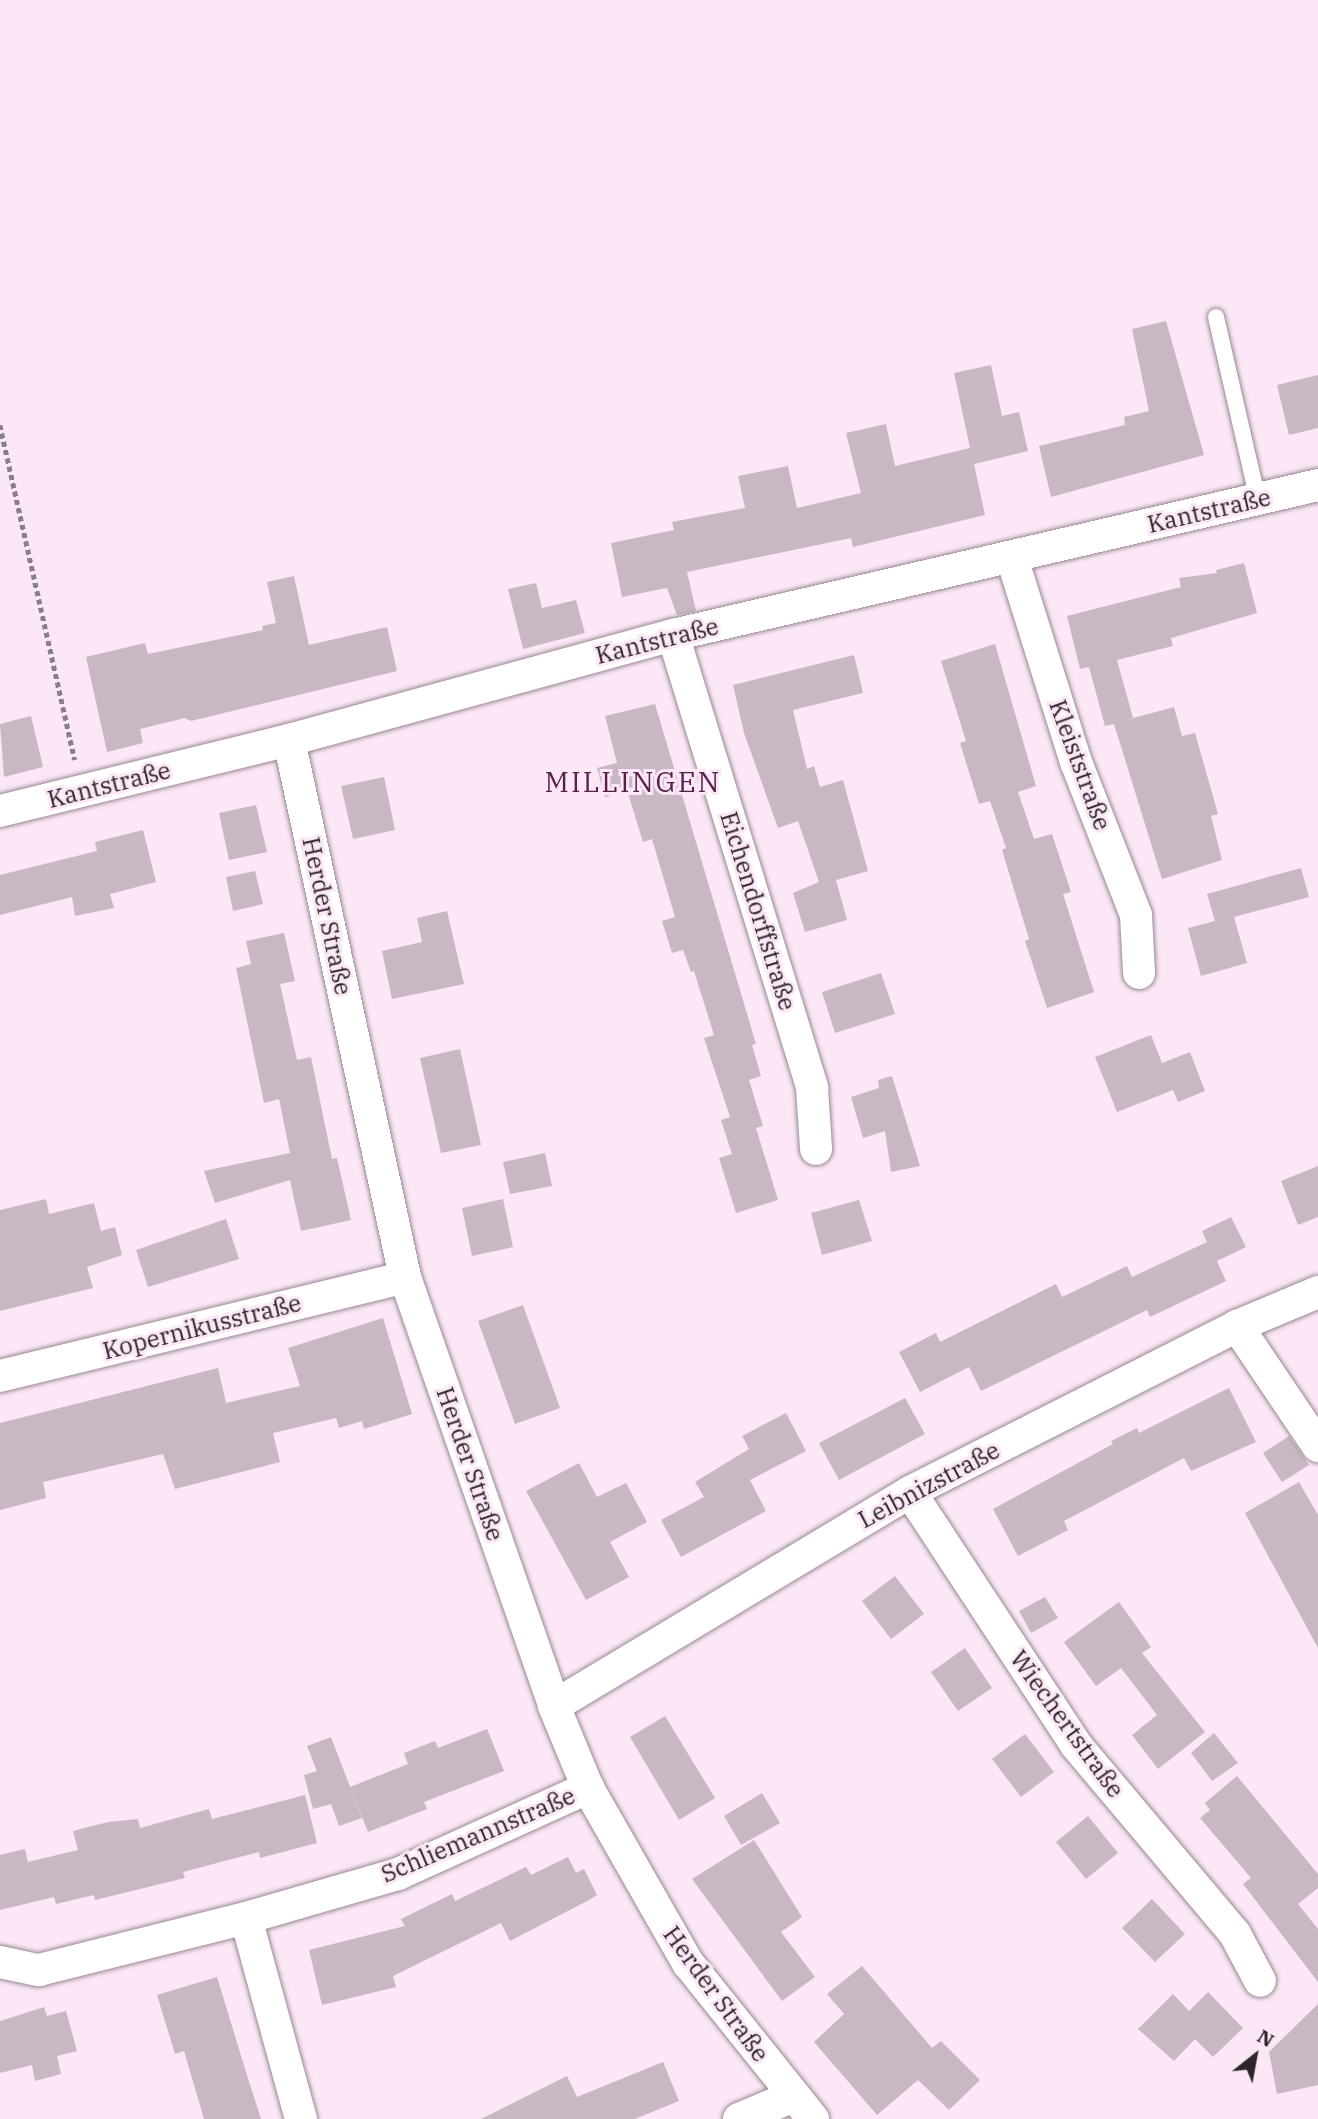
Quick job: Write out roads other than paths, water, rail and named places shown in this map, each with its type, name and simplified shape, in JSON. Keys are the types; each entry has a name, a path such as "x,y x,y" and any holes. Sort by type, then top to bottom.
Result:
{"street":[{"name":"Kantstraße","path":"0,811 289,740 673,635 1318,485"},
{"name":"Kleiststraße","path":"1012,558 1076,762 1136,915 1139,973"},
{"name":"Eichendorffstraße","path":"673,635 812,1088 816,1149"},
{"name":"Herder Straße","path":"289,740 405,1277 554,1706 588,1788 688,1963 802,2108"},
{"name":"Kopernikusstraße","path":"0,1376 405,1277"},
{"name":"Leibnizstraße","path":"554,1706 910,1492 1237,1326 1318,1292"},
{"path":"1237,1326 1318,1446"},
{"name":"Wiechertstraße","path":"910,1492 1076,1745 1235,1934 1260,1981"},
{"name":"Schliemannstraße","path":"0,1962 39,1970 246,1918 398,1874 588,1788"},
{"path":"246,1918 301,2119"},
{"path":"739,2119 802,2108"}],"lane":[{"path":"1216,317 1258,500"}],"district":[{"name":"MILLINGEN","path":"633,782"}]}
